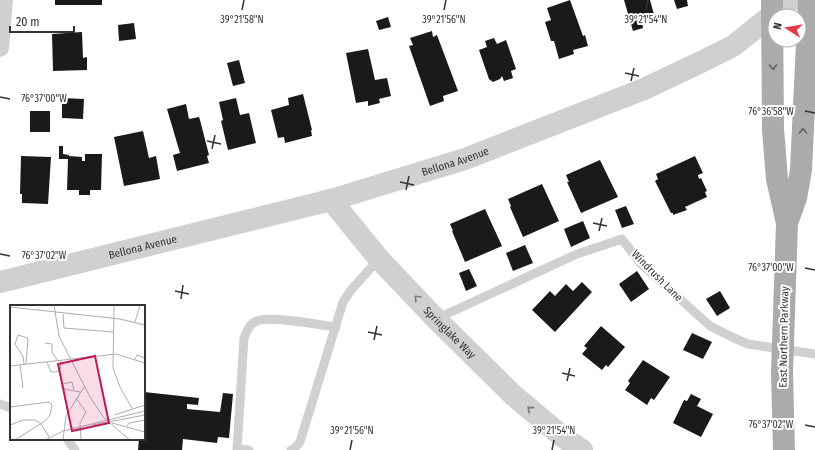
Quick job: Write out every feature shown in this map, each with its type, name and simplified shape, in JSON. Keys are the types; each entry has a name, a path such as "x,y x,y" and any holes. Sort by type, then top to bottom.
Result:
{"main road":[{"name":"East Northern Parkway","path":"787,223 796,198 801,170 809,0"},
{"name":"East Northern Parkway","path":"772,7 773,129 777,179 787,223 783,349 784,450"}],"street":[{"path":"0,48 4,0"},
{"name":"Bellona Avenue","path":"0,282 331,200 465,159 644,89 733,46 772,7 790,0"},
{"name":"Springlake Way","path":"331,200 379,259 436,319 513,395 563,437 582,450"}],"lane":[{"name":"Windrush Lane","path":"436,319 577,254 622,239 641,264 710,326 748,344 815,354"},
{"path":"291,450 300,442 344,302 350,290 379,259"},
{"path":"249,450 237,449 244,338 248,328 257,321 268,318 336,327"},
{"path":"0,404 10,408"},
{"path":"68,440 75,450"}],"building":[{"path":"55,0 102,0 102,5 55,5"},
{"path":"570,0 583,36 585,35 588,46 573,50 574,54 559,59 554,41 551,41 545,22 551,20 547,8"},
{"path":"624,0 650,0 655,18 642,21 643,28 633,31"},
{"path":"674,0 687,0 688,6 677,9"},
{"path":"388,17 391,27 379,30 376,21"},
{"path":"134,23 136,39 119,41 118,25"},
{"path":"432,31 433,37 437,35 458,91 443,96 444,101 430,106 409,46 413,45 410,38"},
{"path":"82,32 83,58 87,57 87,70 53,71 52,34"},
{"path":"494,38 497,44 506,40 516,69 511,71 513,78 504,81 502,76 500,79 493,82 489,79 479,50 487,47 485,41"},
{"path":"368,49 375,80 387,78 391,96 379,99 380,103 368,106 368,101 356,103 346,53"},
{"path":"239,60 245,83 233,86 227,63"},
{"path":"303,94 312,130 312,136 285,143 284,137 278,138 271,110 289,105 288,98"},
{"path":"62,98 84,99 83,119 62,118"},
{"path":"236,98 240,115 249,113 256,143 228,150 221,121 223,120 219,102"},
{"path":"186,104 189,119 199,117 209,155 207,156 209,163 177,171 173,155 180,153 167,109"},
{"path":"30,111 50,111 50,132 30,132"},
{"path":"143,131 149,158 156,156 160,179 124,186 114,137"},
{"path":"59,146 63,146 63,154 82,157 82,161 85,161 85,154 102,154 101,190 90,190 90,195 79,195 79,190 67,190 68,159 59,159"},
{"path":"21,156 51,157 48,204 22,203 22,194 20,194"},
{"path":"695,156 703,173 698,175 707,191 705,192 707,197 685,207 687,210 673,215 655,181 658,179 656,174"},
{"path":"600,160 618,197 581,213 567,182 569,182 566,175"},
{"path":"542,184 559,221 523,237 508,199"},
{"path":"626,206 634,224 622,228 615,210"},
{"path":"485,209 502,246 465,262 450,224"},
{"path":"583,221 590,238 571,247 564,229"},
{"path":"525,245 533,263 513,271 506,253"},
{"path":"469,269 477,286 466,291 459,273"},
{"path":"637,271 649,289 631,302 619,284"},
{"path":"582,282 592,292 555,332 532,310 550,291 555,296 566,284 573,291"},
{"path":"720,291 730,308 717,316 706,299"},
{"path":"601,326 625,347 608,367 606,365 602,370 582,354 587,348 584,346"},
{"path":"692,333 712,342 703,359 683,350"},
{"path":"643,360 670,377 654,400 651,398 647,405 625,390 630,383 628,381"},
{"path":"145,392 199,398 198,405 187,404 187,409 220,412 223,393 233,394 229,438 218,437 217,443 183,439 182,450 138,450 139,440 145,440"},
{"path":"691,394 701,399 697,406 713,414 701,437 673,423 684,400 687,401"}]}
